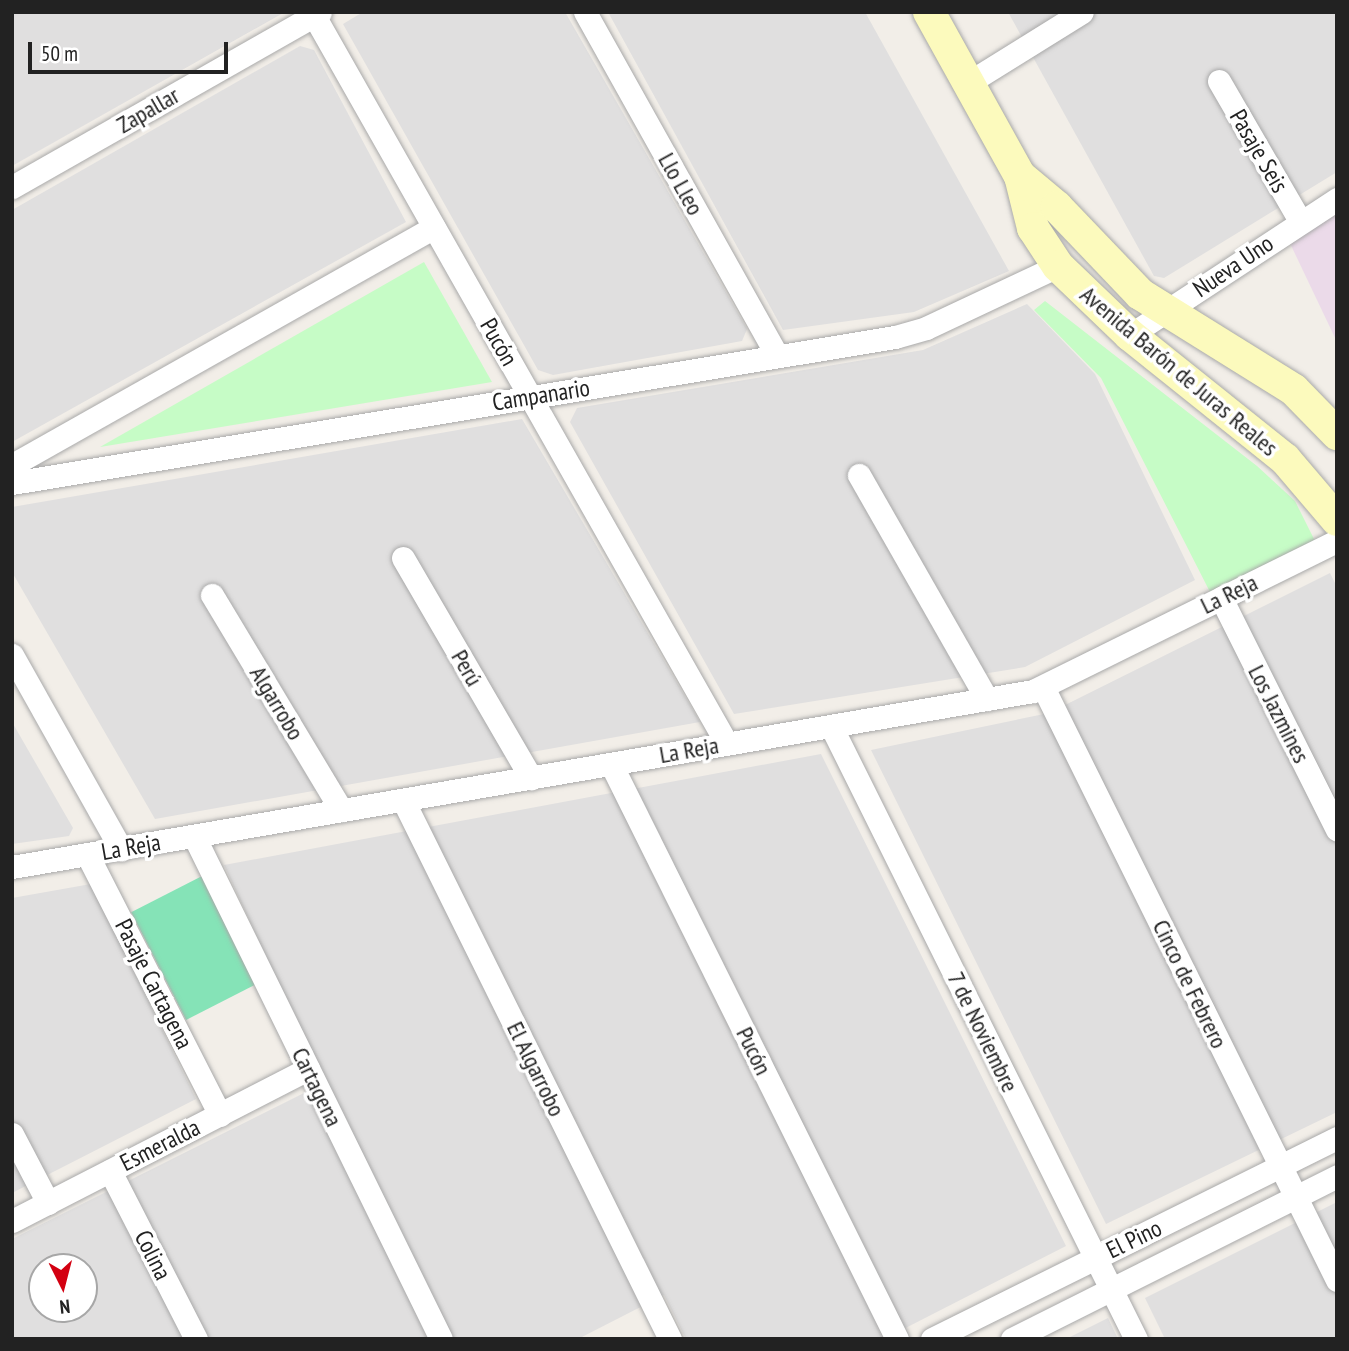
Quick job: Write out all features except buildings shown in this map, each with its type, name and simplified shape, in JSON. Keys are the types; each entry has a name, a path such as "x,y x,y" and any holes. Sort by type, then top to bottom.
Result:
{"street":[{"name":"Llo Lleo","path":"585,12 777,356"},
{"name":"Avenida Barón de Juras Reales","path":"929,12 1020,176 1033,228 1058,266 1130,335 1285,459 1337,520"},
{"path":"968,83 1082,12"},
{"name":"Zapallar","path":"12,187 316,13"},
{"name":"Pucón","path":"316,13 727,744"},
{"name":"Pasaje Seis","path":"1219,81 1300,221"},
{"name":"Avenida Barón de Juras Reales","path":"1020,176 1056,207 1114,272 1165,312 1294,390 1337,434"},
{"name":"Nueva Uno","path":"1130,335 1337,199"},
{"path":"12,465 435,227"},
{"name":"Campanario","path":"12,483 910,333 1058,266"},
{"path":"859,475 987,699"},
{"name":"La Reja","path":"12,867 987,699 1042,687 1337,541"},
{"name":"Perú","path":"403,558 531,778"},
{"name":"Algarrobo","path":"212,595 341,810"},
{"name":"Los Jazmines","path":"1221,598 1337,830"},
{"path":"12,655 121,849"},
{"name":"Cinco de Febrero","path":"1042,687 1337,1280"},
{"name":"7 de Noviembre","path":"831,726 1136,1339"},
{"name":"Pucón","path":"611,764 897,1339"},
{"name":"El Algarrobo","path":"403,800 670,1339"},
{"name":"Cartagena","path":"194,836 441,1339"},
{"name":"Pasaje Cartagena","path":"87,854 220,1115"},
{"name":"Esmeralda","path":"12,1221 308,1069"},
{"path":"12,1134 48,1202"},
{"name":"El Pino","path":"932,1339 1337,1138"},
{"name":"Colina","path":"110,1171 196,1339"},
{"name":"El Pino","path":"1012,1339 1337,1176"}],"shaded area":[{"path":"12,12 285,12 12,166"},
{"path":"363,12 565,12 747,329 742,341 553,375 538,370 343,24"},
{"path":"608,12 865,12 1009,271 914,312 783,330"},
{"path":"1008,12 1337,12 1337,172 1164,278 1154,276"},
{"path":"300,46 314,50 406,222 12,442 12,210"},
{"path":"1337,209 1337,342 1287,237"},
{"path":"1027,304 1095,374 1195,580 1025,667 734,714 570,422 577,408 923,350"},
{"path":"522,419 700,722 155,819 12,572 12,507"},
{"path":"1330,573 1337,587 1337,1112 1106,1224 871,750 1049,713"},
{"path":"12,722 73,828 69,836 12,844"},
{"path":"821,754 1066,1246 884,1339 686,1339 664,1295 578,1339 12,1339 12,1239 324,1083 224,865"},
{"path":"91,884 196,1099 12,1193 12,898"},
{"path":"1337,1202 1337,1339 1165,1339 1145,1298"},
{"path":"1108,1318 1118,1339 1066,1339"}],"green space":[{"path":"424,262 492,382 100,447"},
{"path":"1045,301 1257,466 1295,501 1316,543 1210,592 1101,378 1034,310"},
{"path":"206,874 261,982 186,1020 131,912"}]}
